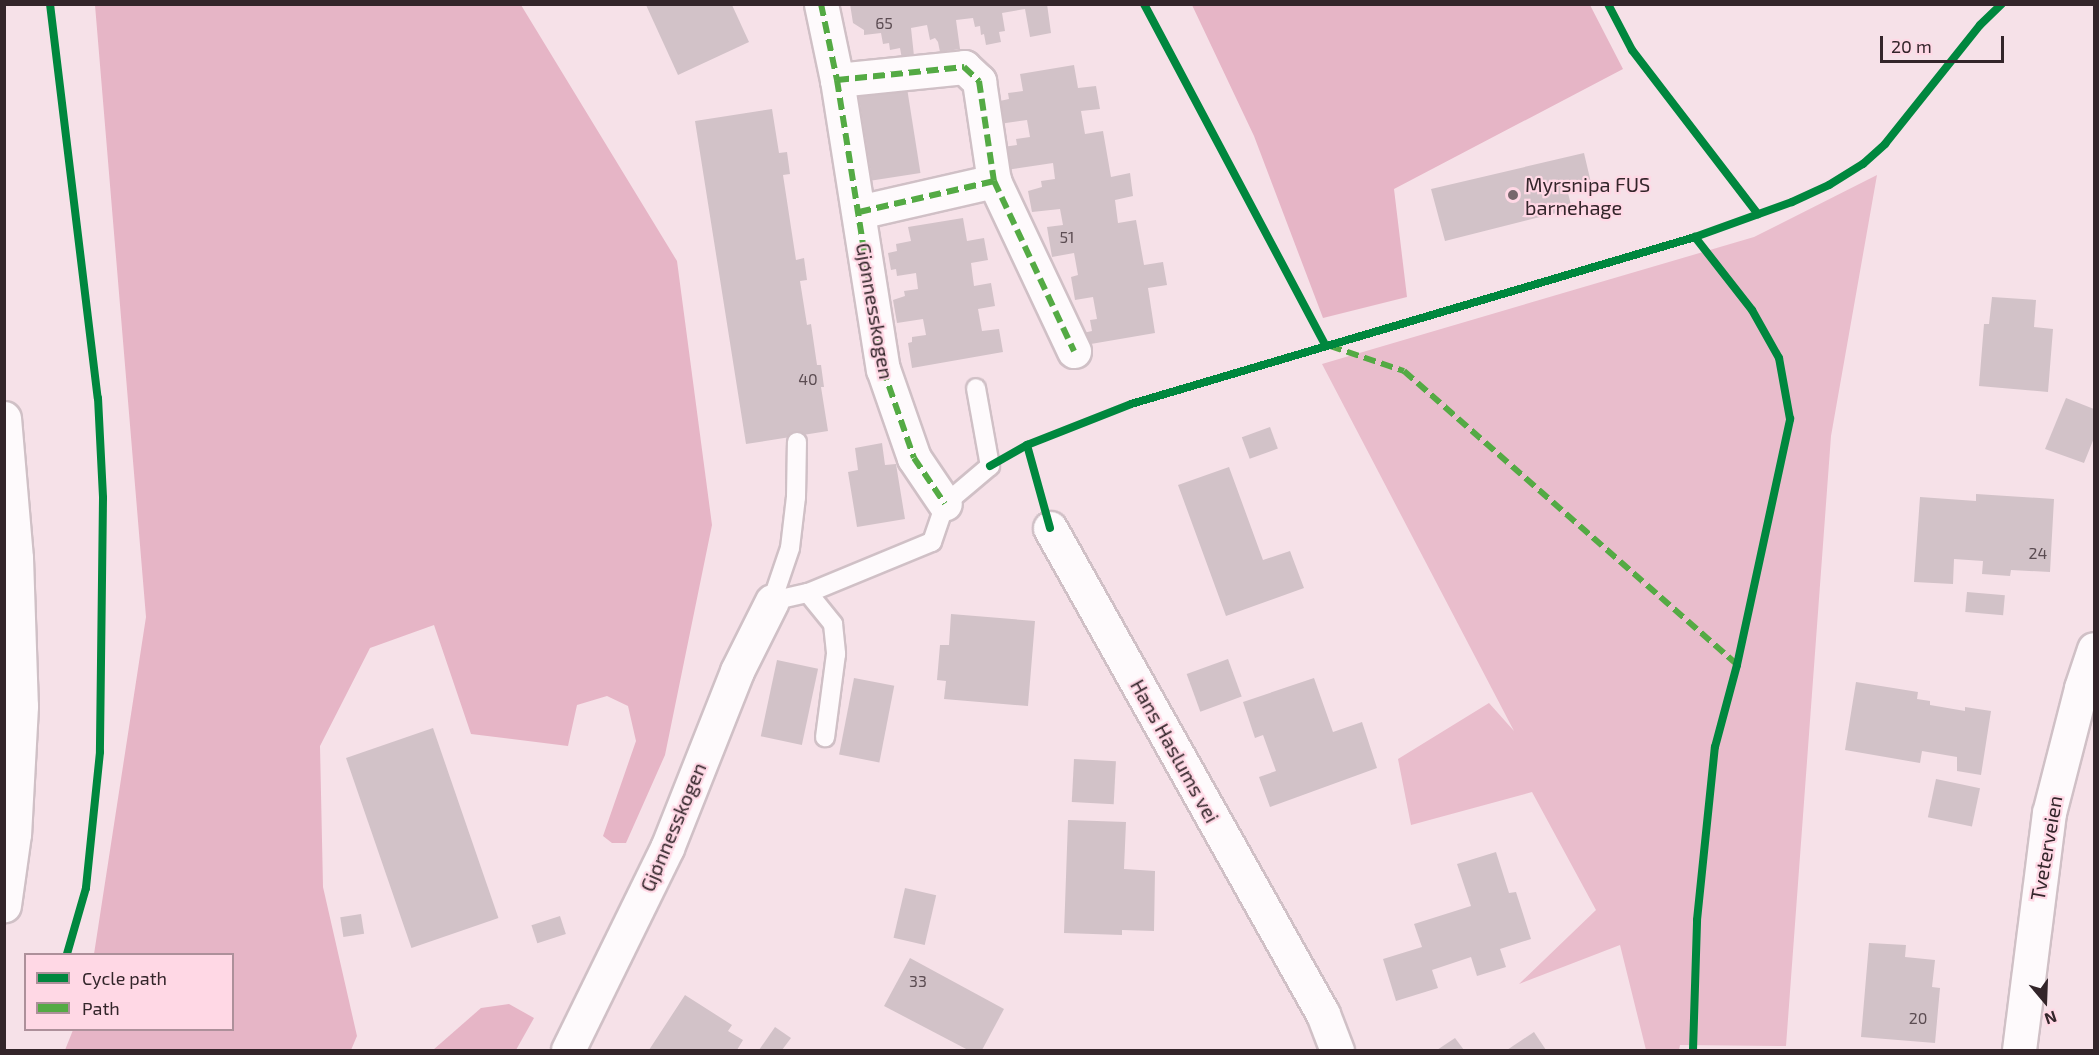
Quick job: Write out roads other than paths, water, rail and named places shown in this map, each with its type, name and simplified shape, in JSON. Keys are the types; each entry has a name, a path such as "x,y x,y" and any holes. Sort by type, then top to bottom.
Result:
{"street":[{"name":"Gjønnesskogen","path":"821,4 837,80 883,369 914,458 945,504"},
{"path":"837,80 964,67 979,81 994,181 1074,351"},
{"path":"859,212 994,181"},
{"path":"4,418 16,558 21,706 14,834 4,905"},
{"name":"Hans Haslums vei","path":"1050,528 1323,1014 1337,1050"},
{"name":"Gjønnesskogen","path":"568,1050 667,848 737,671 772,601"},
{"name":"Tveterveien","path":"2019,1050 2049,813 2081,688 2094,649"}],"lane":[{"path":"772,601 808,593 933,542 945,504 990,466 976,388"},
{"name":"Gjønnesskogen","path":"772,601 790,548 796,497 796,442"},
{"path":"808,593 833,624 836,654 825,737"}],"place":[{"name":"Myrsnipa FUS barnehage","path":"1513,195"}]}
